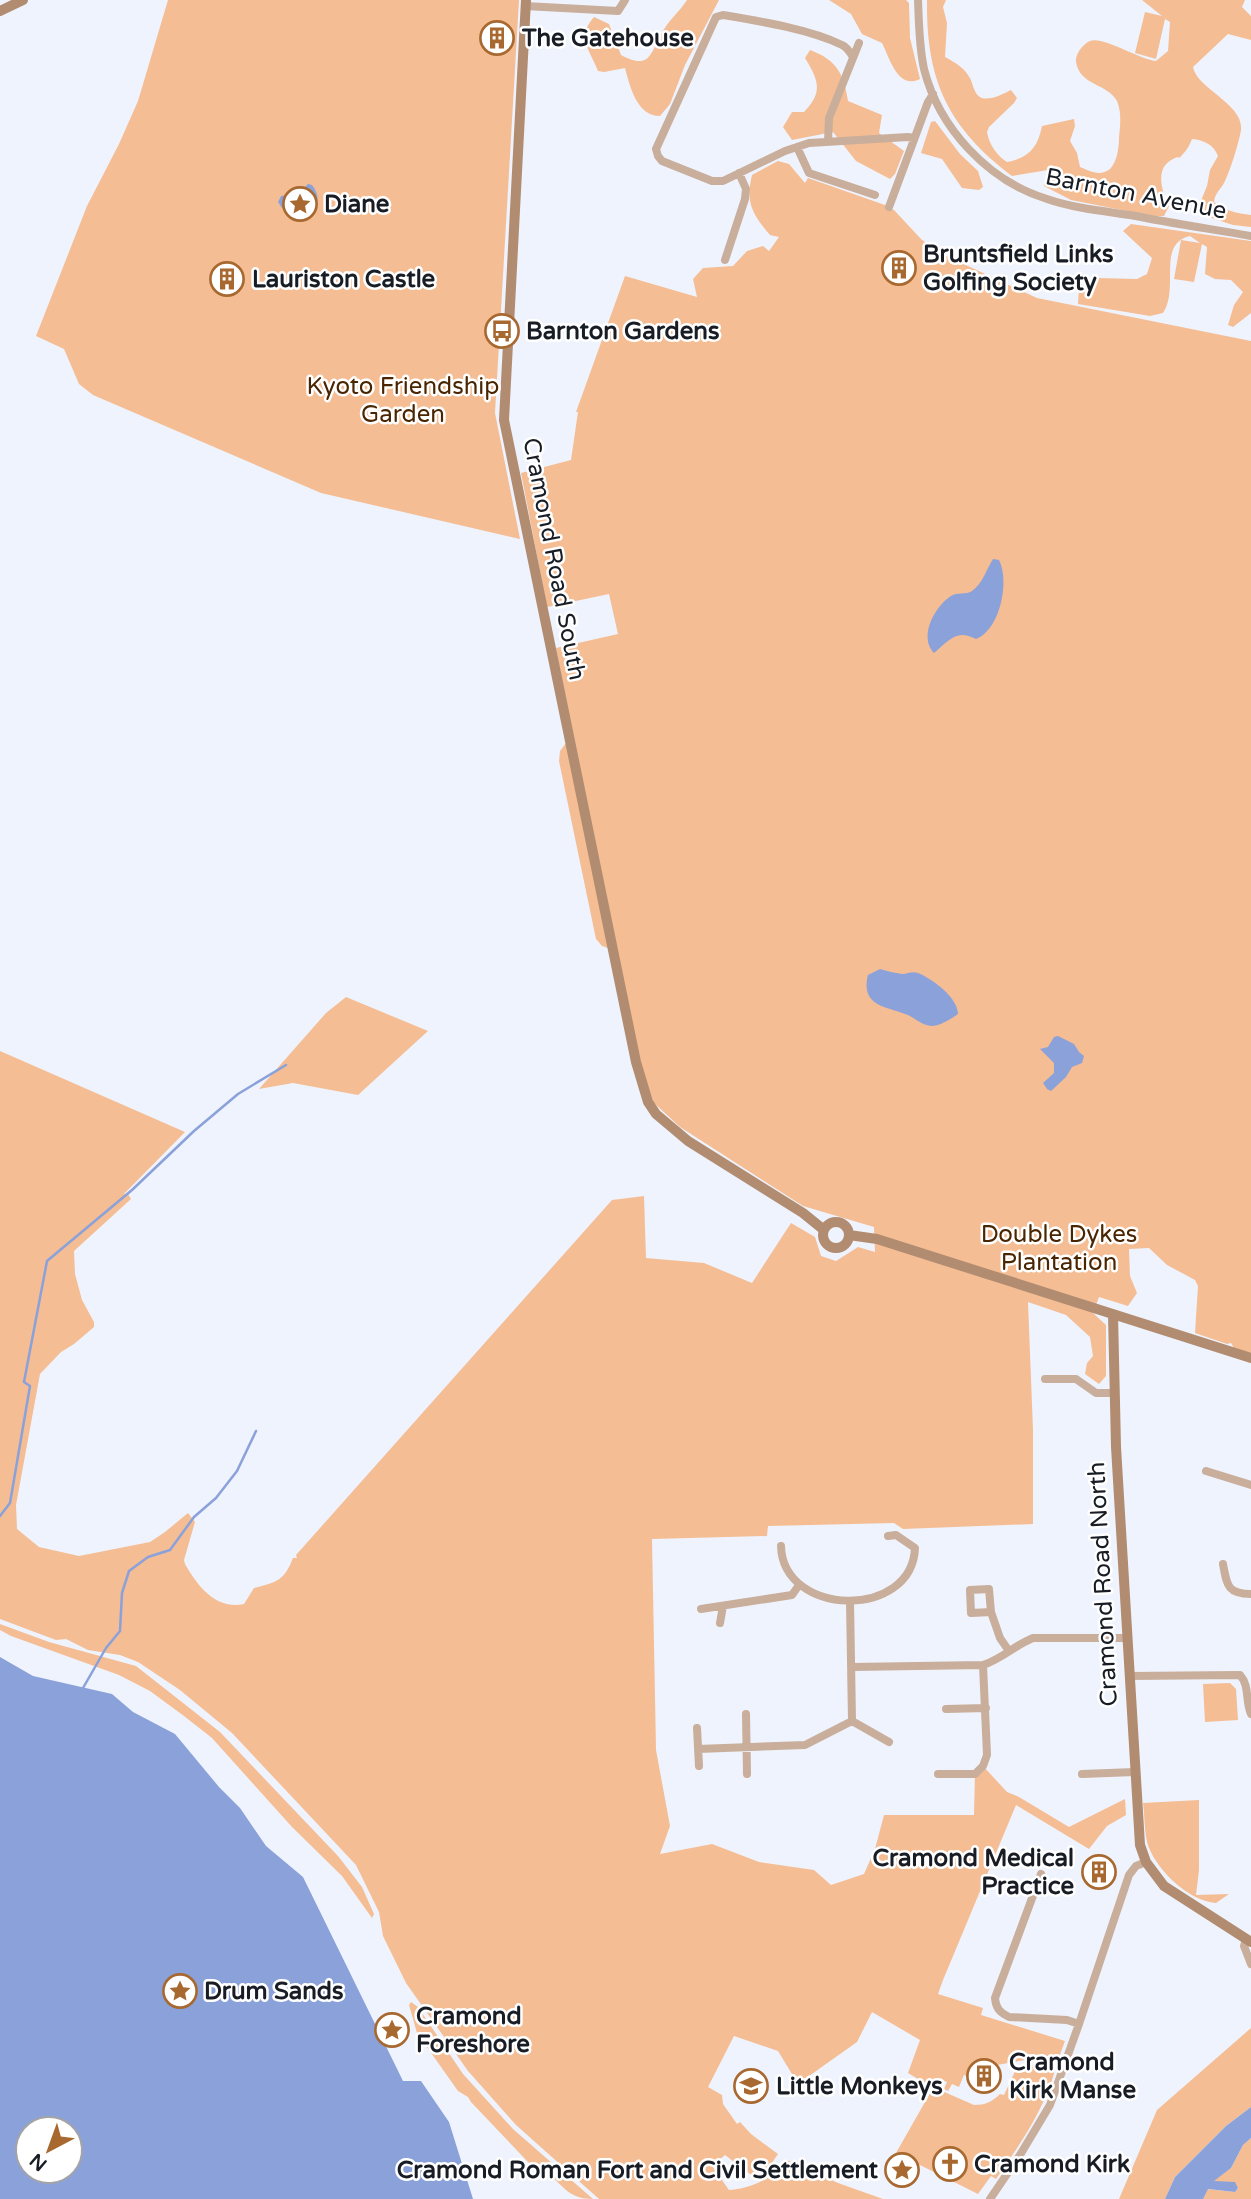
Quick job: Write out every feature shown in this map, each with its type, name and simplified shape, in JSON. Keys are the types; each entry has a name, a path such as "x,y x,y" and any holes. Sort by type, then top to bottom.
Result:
{"street":[{"path":"0,11 23,0"},
{"path":"526,3 618,11 625,0"},
{"name":"Barnton Avenue","path":"919,0 921,54 933,94 949,124 975,156 1000,176 1030,193 1056,202 1251,236"},
{"name":"Cramond Road South","path":"526,3 504,420 636,1062 648,1102 656,1114 688,1141 803,1213 824,1230"},
{"path":"853,57 845,46 766,22 723,15 716,17 656,149 657,156 662,161 712,181 723,181 797,147 828,142 914,138"},
{"path":"828,142 829,118 859,43"},
{"path":"889,207 933,94"},
{"path":"797,147 809,173 875,195"},
{"path":"724,260 734,248 745,199 746,189 739,173"},
{"path":"840,1223 846,1226 849,1236 844,1245 832,1247 825,1242 824,1230 829,1224 840,1223"},
{"path":"849,1236 877,1239 1251,1358"},
{"name":"Cramond Road North","path":"1114,1314 1115,1393 1138,1833 1146,1862"},
{"path":"1045,1379 1076,1379 1096,1393 1115,1393"},
{"path":"1206,1471 1251,1485"},
{"path":"781,1546 783,1564 799,1585 820,1596 850,1601 873,1598 895,1587 912,1565 915,1548 896,1535 888,1536"},
{"path":"1223,1564 1226,1583 1230,1589 1241,1594 1251,1594"},
{"path":"701,1609 792,1595 799,1585"},
{"path":"850,1601 852,1721"},
{"path":"720,1623 723,1606"},
{"path":"990,1612 1000,1638 1009,1651"},
{"path":"852,1667 983,1665 995,1661 1021,1642 1033,1638 1127,1638"},
{"path":"938,1774 975,1774 984,1766 988,1755 983,1665"},
{"path":"1129,1676 1240,1675 1246,1681 1248,1710 1251,1714"},
{"path":"946,1709 986,1707"},
{"path":"746,1714 747,1774"},
{"path":"852,1721 889,1742"},
{"path":"698,1749 805,1745 852,1721"},
{"path":"697,1728 699,1766"},
{"path":"1082,1774 1135,1772"},
{"path":"990,2199 1050,2105 1129,1875 1136,1866 1146,1862 1154,1875 1170,1891 1248,1940 1246,1955 1251,1964"},
{"path":"1041,1874 995,1998 996,2007 1009,2017 1067,2020 1079,2024"}],"green space":[{"name":"Kyoto Friendship Garden","path":"168,0 519,0 495,413 520,539 321,493 93,395 79,384 64,349 36,336 87,206 138,101"},
{"path":"687,0 719,0 685,65 670,104 660,116 652,115 640,106 629,84 625,68 598,71 586,43 586,31 594,17 609,24 621,55 638,61 644,60 652,52 665,27"},
{"path":"829,0 906,0 909,3 910,38 920,79 912,81 900,77 882,43 862,34 851,14"},
{"path":"927,0 946,0 943,7 947,23 945,57 966,72 978,95 986,99 1011,90 1017,98 987,132 1000,156 1007,162 1021,158 1035,146 1042,126 1074,119 1075,126 1070,141 1077,153 1080,167 1099,173 1110,169 1116,159 1120,110 1113,95 1088,80 1078,70 1076,59 1082,47 1096,40 1156,61 1168,51 1170,22 1165,19 1156,59 1135,53 1145,12 1162,16 1142,0 1245,0 1242,7 1251,16 1251,40 1228,34 1193,67 1196,75 1228,104 1240,121 1241,130 1234,157 1214,202 1227,210 1251,215 1251,227 1233,225 1202,215 1198,208 1210,170 1218,156 1211,146 1192,139 1179,158 1173,159 1163,168 1161,181 1169,206 1164,216 1071,200 1044,186 1048,170 1012,176 972,139 945,100 931,55"},
{"path":"810,50 827,58 838,69 848,101 882,115 879,133 904,151 895,174 890,179 856,161 833,132 792,140 783,127 792,112 804,112 814,98 816,80 805,58"},
{"path":"935,121 960,154 978,171 983,187 979,190 962,188 942,159 921,153 931,122"},
{"name":"Double Dykes Plantation","path":"778,161 789,164 805,183 808,178 885,205 894,210 921,239 938,252 1037,298 1251,341 1251,1353 1234,1348 1231,1343 1195,1333 1198,1286 1195,1280 1167,1265 1149,1248 1129,1249 1130,1276 1137,1293 1128,1306 1099,1297 1093,1313 1106,1325 1106,1376 1099,1384 1085,1374 1087,1363 1093,1356 1090,1337 1066,1315 1028,1302 1033,1430 1033,1524 903,1529 894,1523 768,1526 767,1536 652,1539 656,1750 670,1826 660,1854 712,1844 759,1862 814,1870 831,1885 864,1874 875,1849 884,1815 974,1815 975,1774 983,1766 1007,1792 1069,1827 1125,1799 1126,1815 1107,1826 1089,1849 1016,1805 943,1980 938,1994 983,2008 981,2015 1065,2041 1058,2060 1025,2060 997,2065 981,2060 973,2079 964,2075 959,2087 952,2084 948,2091 944,2089 947,2082 940,2079 933,2087 974,2105 982,2104 1000,2094 1004,2095 1017,2067 1039,2065 1053,2069 1049,2089 1029,2129 996,2179 991,2176 978,2194 896,2153 933,2088 908,2073 920,2040 872,2012 857,2042 802,2081 795,2079 778,2051 734,2036 708,2087 722,2095 723,2104 737,2124 740,2122 778,2154 767,2170 754,2177 725,2155 712,2166 729,2190 760,2182 787,2160 838,2183 883,2199 599,2199 516,2125 468,2071 406,1983 383,1936 379,1912 356,1865 232,1733 180,1690 138,1662 120,1655 88,1650 66,1639 56,1640 0,1619 0,1051 185,1132 124,1194 128,1194 131,1199 74,1251 75,1274 82,1300 94,1327 61,1352 40,1374 16,1505 17,1529 39,1547 79,1556 150,1542 188,1513 195,1522 185,1564 208,1594 224,1603 244,1604 254,1588 274,1582 283,1576 293,1558 297,1558 296,1555 612,1200 644,1196 646,1258 704,1263 752,1283 791,1223 815,1237 821,1256 836,1261 858,1247 875,1252 874,1227 803,1206 680,1127 653,1102 641,1069 614,950 602,946 596,939 559,761 560,751 572,735 556,648 618,634 609,594 547,607 521,473 571,460 576,412 625,276 697,297 693,279 703,268 733,266 747,251 763,246 769,251 779,237 770,235 759,221 752,208 749,193 752,175"},
{"path":"1131,224 1251,241 1251,313 1233,327 1228,325 1234,305 1243,292 1231,280 1215,279 1205,274 1207,247 1202,244 1194,282 1174,279 1181,240 1171,257 1170,292 1163,313 1150,316 1078,304 1079,287 1098,278 1137,279 1147,274 1152,258 1123,231","holes":["1190,236 1200,243 1181,240"]},
{"path":"346,997 428,1031 358,1095 293,1083 259,1089 326,1013"},
{"path":"0,1624 49,1642 136,1666 220,1732 338,1856 362,1887 374,1914 372,1918 342,1876 292,1827 212,1738 150,1691 119,1675 11,1636 0,1630"},
{"path":"1230,1683 1236,1689 1238,1720 1205,1722 1203,1684"},
{"path":"1199,1800 1199,1870 1196,1895 1229,1894 1216,1903 1196,1897 1176,1884 1154,1857 1146,1837 1143,1803"},
{"path":"411,2002 418,2007 463,2074 513,2129 593,2199 573,2195 550,2175 528,2162 468,2097 458,2091 417,2033 409,2005"},
{"path":"1251,2028 1251,2107 1226,2126 1175,2177 1165,2199 1119,2199 1157,2110"},
{"path":"1251,2138 1251,2199 1203,2199 1207,2189 1235,2192 1238,2188 1213,2181 1231,2168 1243,2145"}],"water":[{"path":"308,184 312,185 318,200 311,213 300,217 282,208 278,202 281,196 299,193"},
{"path":"993,559 999,560 1002,569 1003,592 997,616 991,626 976,639 963,635 954,637 934,653 929,646 928,631 934,614 951,596 976,588"},
{"path":"880,969 902,974 916,972 924,976 949,996 958,1014 943,1023 929,1026 877,1004 868,993 867,986 868,975"},
{"path":"1058,1036 1074,1044 1084,1056 1082,1063 1072,1067 1051,1091 1043,1083 1054,1073 1054,1063 1040,1049 1048,1047 1054,1037"},
{"name":"Drum Sands","path":"0,1657 33,1676 112,1694 133,1712 175,1734 240,1808 266,1846 303,1877 403,2081 421,2081 449,2122 473,2199 0,2199"},
{"path":"1251,2107 1251,2138 1243,2145 1231,2168 1214,2181 1235,2182 1238,2188 1235,2192 1208,2189 1203,2199 1165,2199 1175,2177 1226,2126"}],"waterway":[{"path":"0,1516 10,1503 30,1386 24,1382 47,1261 132,1190 194,1131 238,1094 286,1065"},
{"path":"83,1688 106,1648 120,1631 122,1593 129,1571 148,1557 170,1550 194,1517 216,1498 237,1471 256,1431"}],"place":[{"name":"The Gatehouse","path":"497,38"},
{"name":"Diane","path":"300,204"},
{"name":"Bruntsfield Links Golfing Society","path":"899,268"},
{"name":"Lauriston Castle","path":"227,279"},
{"name":"Barnton Gardens","path":"502,331"},
{"name":"Cramond Medical Practice","path":"1099,1872"},
{"name":"Drum Sands","path":"180,1991"},
{"name":"Cramond Foreshore","path":"392,2030"},
{"name":"Cramond Kirk Manse","path":"984,2076"},
{"name":"Little Monkeys","path":"751,2086"},
{"name":"Cramond Kirk","path":"950,2164"},
{"name":"Cramond Roman Fort and Civil Settlement","path":"902,2170"}]}
